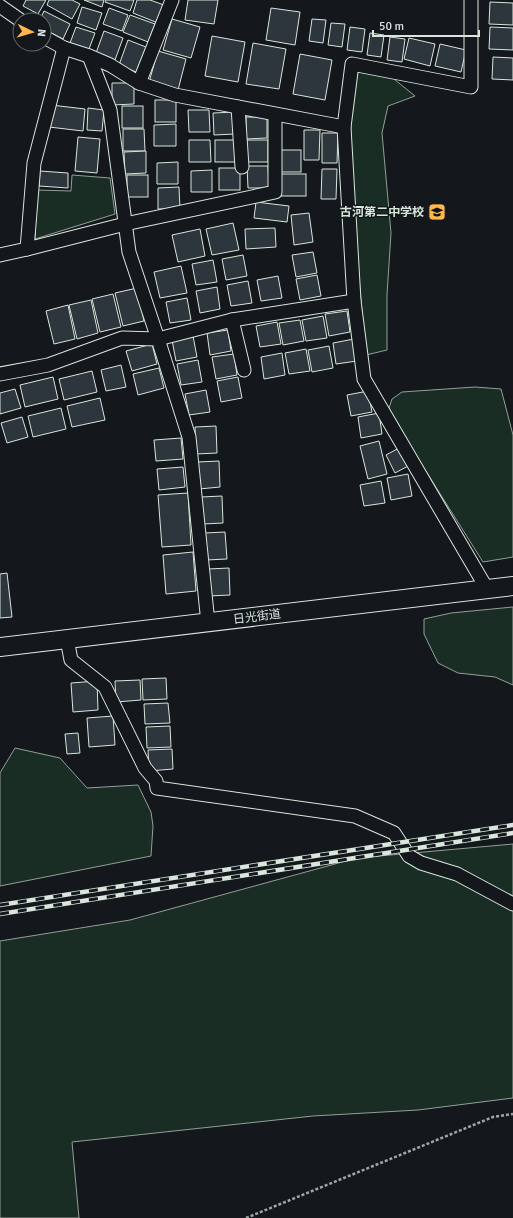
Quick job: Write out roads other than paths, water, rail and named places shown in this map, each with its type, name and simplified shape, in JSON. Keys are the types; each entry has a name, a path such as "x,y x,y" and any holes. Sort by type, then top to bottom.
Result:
{"main road":[{"name":"日光街道","path":"0,647 513,586"}],"street":[{"path":"139,83 172,0"},
{"path":"471,0 471,87 352,64 344,127 354,301 364,379 487,589"},
{"path":"0,6 12,14"},
{"path":"52,41 64,48 110,65 139,83 175,95 344,127"},
{"path":"27,249 34,163 64,48"},
{"path":"89,56 110,110 129,252 189,437 208,622"},
{"path":"238,107 242,167"},
{"path":"0,255 125,224 275,192 275,115"},
{"path":"0,374 48,365 122,338 158,339 232,320 354,301"},
{"path":"232,320 244,370"},
{"path":"67,639 71,660 105,687 145,768 156,781 157,788 355,816 394,833 409,856 421,863 457,874 513,904"}],"railway":[{"path":"0,905 513,825"},
{"path":"0,914 513,833"}],"place":[{"name":"古河第二中学校","path":"437,212"}]}
